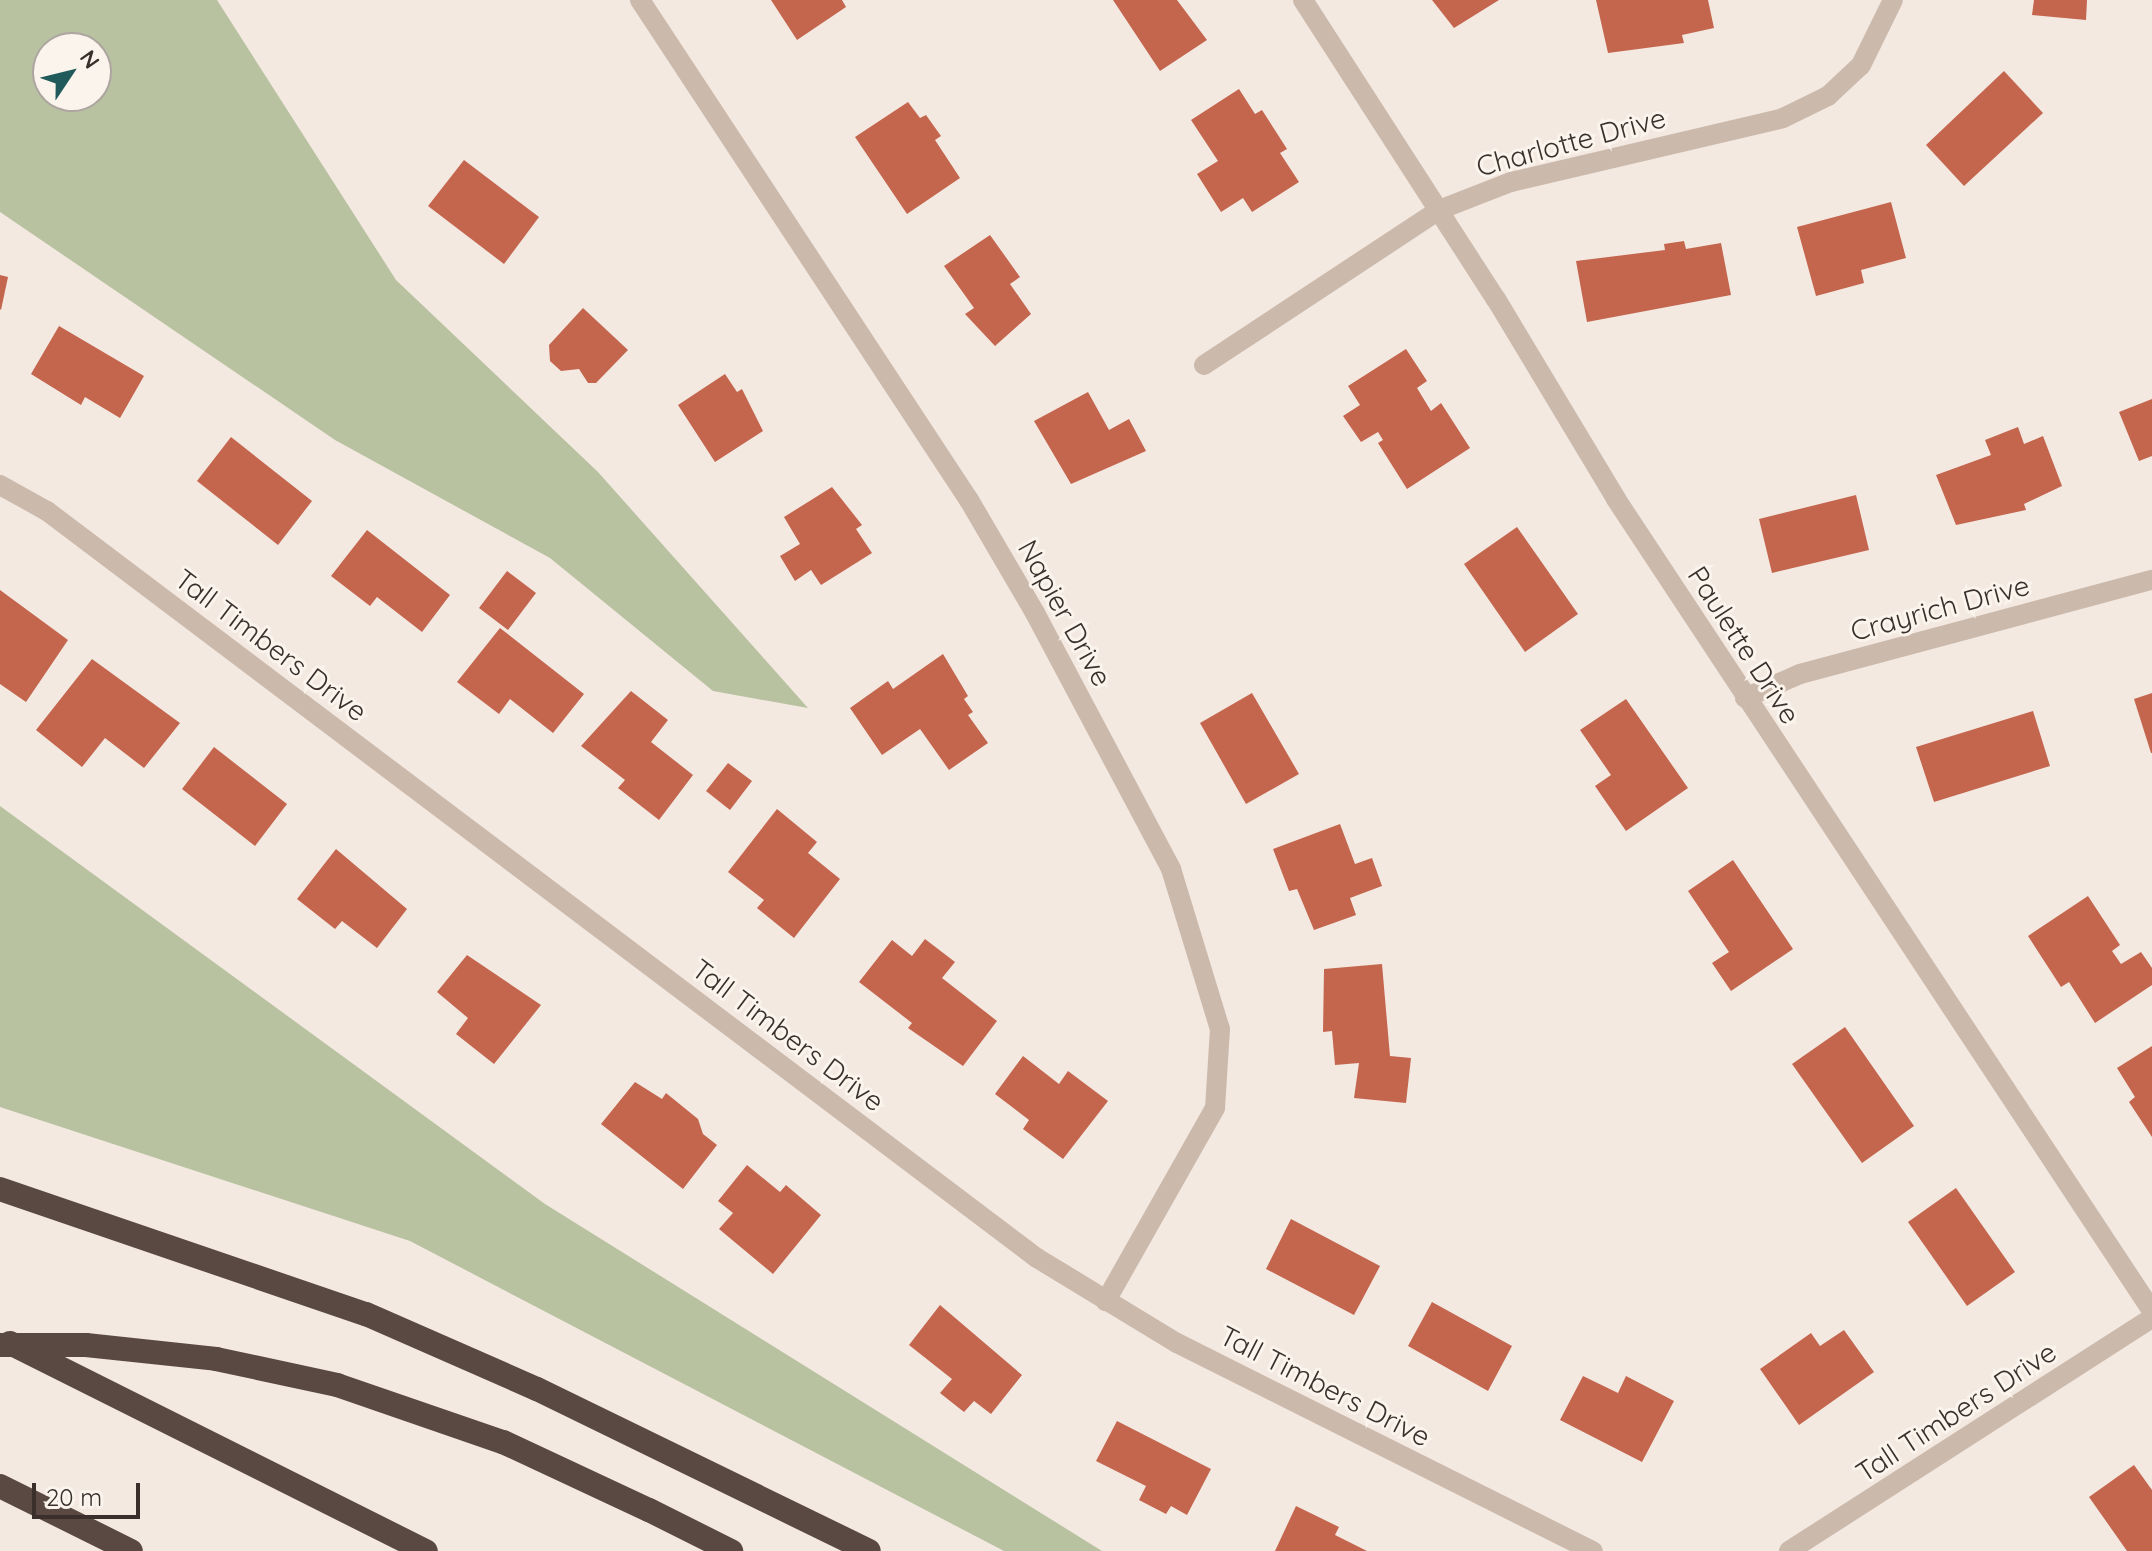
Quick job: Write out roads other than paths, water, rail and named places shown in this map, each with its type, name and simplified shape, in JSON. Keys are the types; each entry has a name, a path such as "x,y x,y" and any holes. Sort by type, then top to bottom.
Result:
{"highway":[{"path":"0,1189 366,1314 605,1421 869,1551"},
{"path":"0,1338 426,1551"},
{"path":"0,1345 86,1345 216,1359 337,1385 503,1442 731,1551"},
{"path":"0,1486 131,1551"}],"street":[{"name":"Napier Drive","path":"640,0 969,500 1035,613 1171,869 1220,1029 1215,1108 1106,1301"},
{"name":"Paulette Drive","path":"1303,0 1439,210 1616,499 2152,1311"},
{"name":"Charlotte Drive","path":"1204,365 1439,210 1511,182 1783,118 1828,96 1861,65 1893,0"},
{"name":"Tall Timbers Drive","path":"0,485 47,511 1024,1248 1177,1343 1593,1551"},
{"name":"Crayrich Drive","path":"1745,698 1800,674 2152,580"},
{"name":"Tall Timbers Drive","path":"1789,1551 2152,1318"}]}
